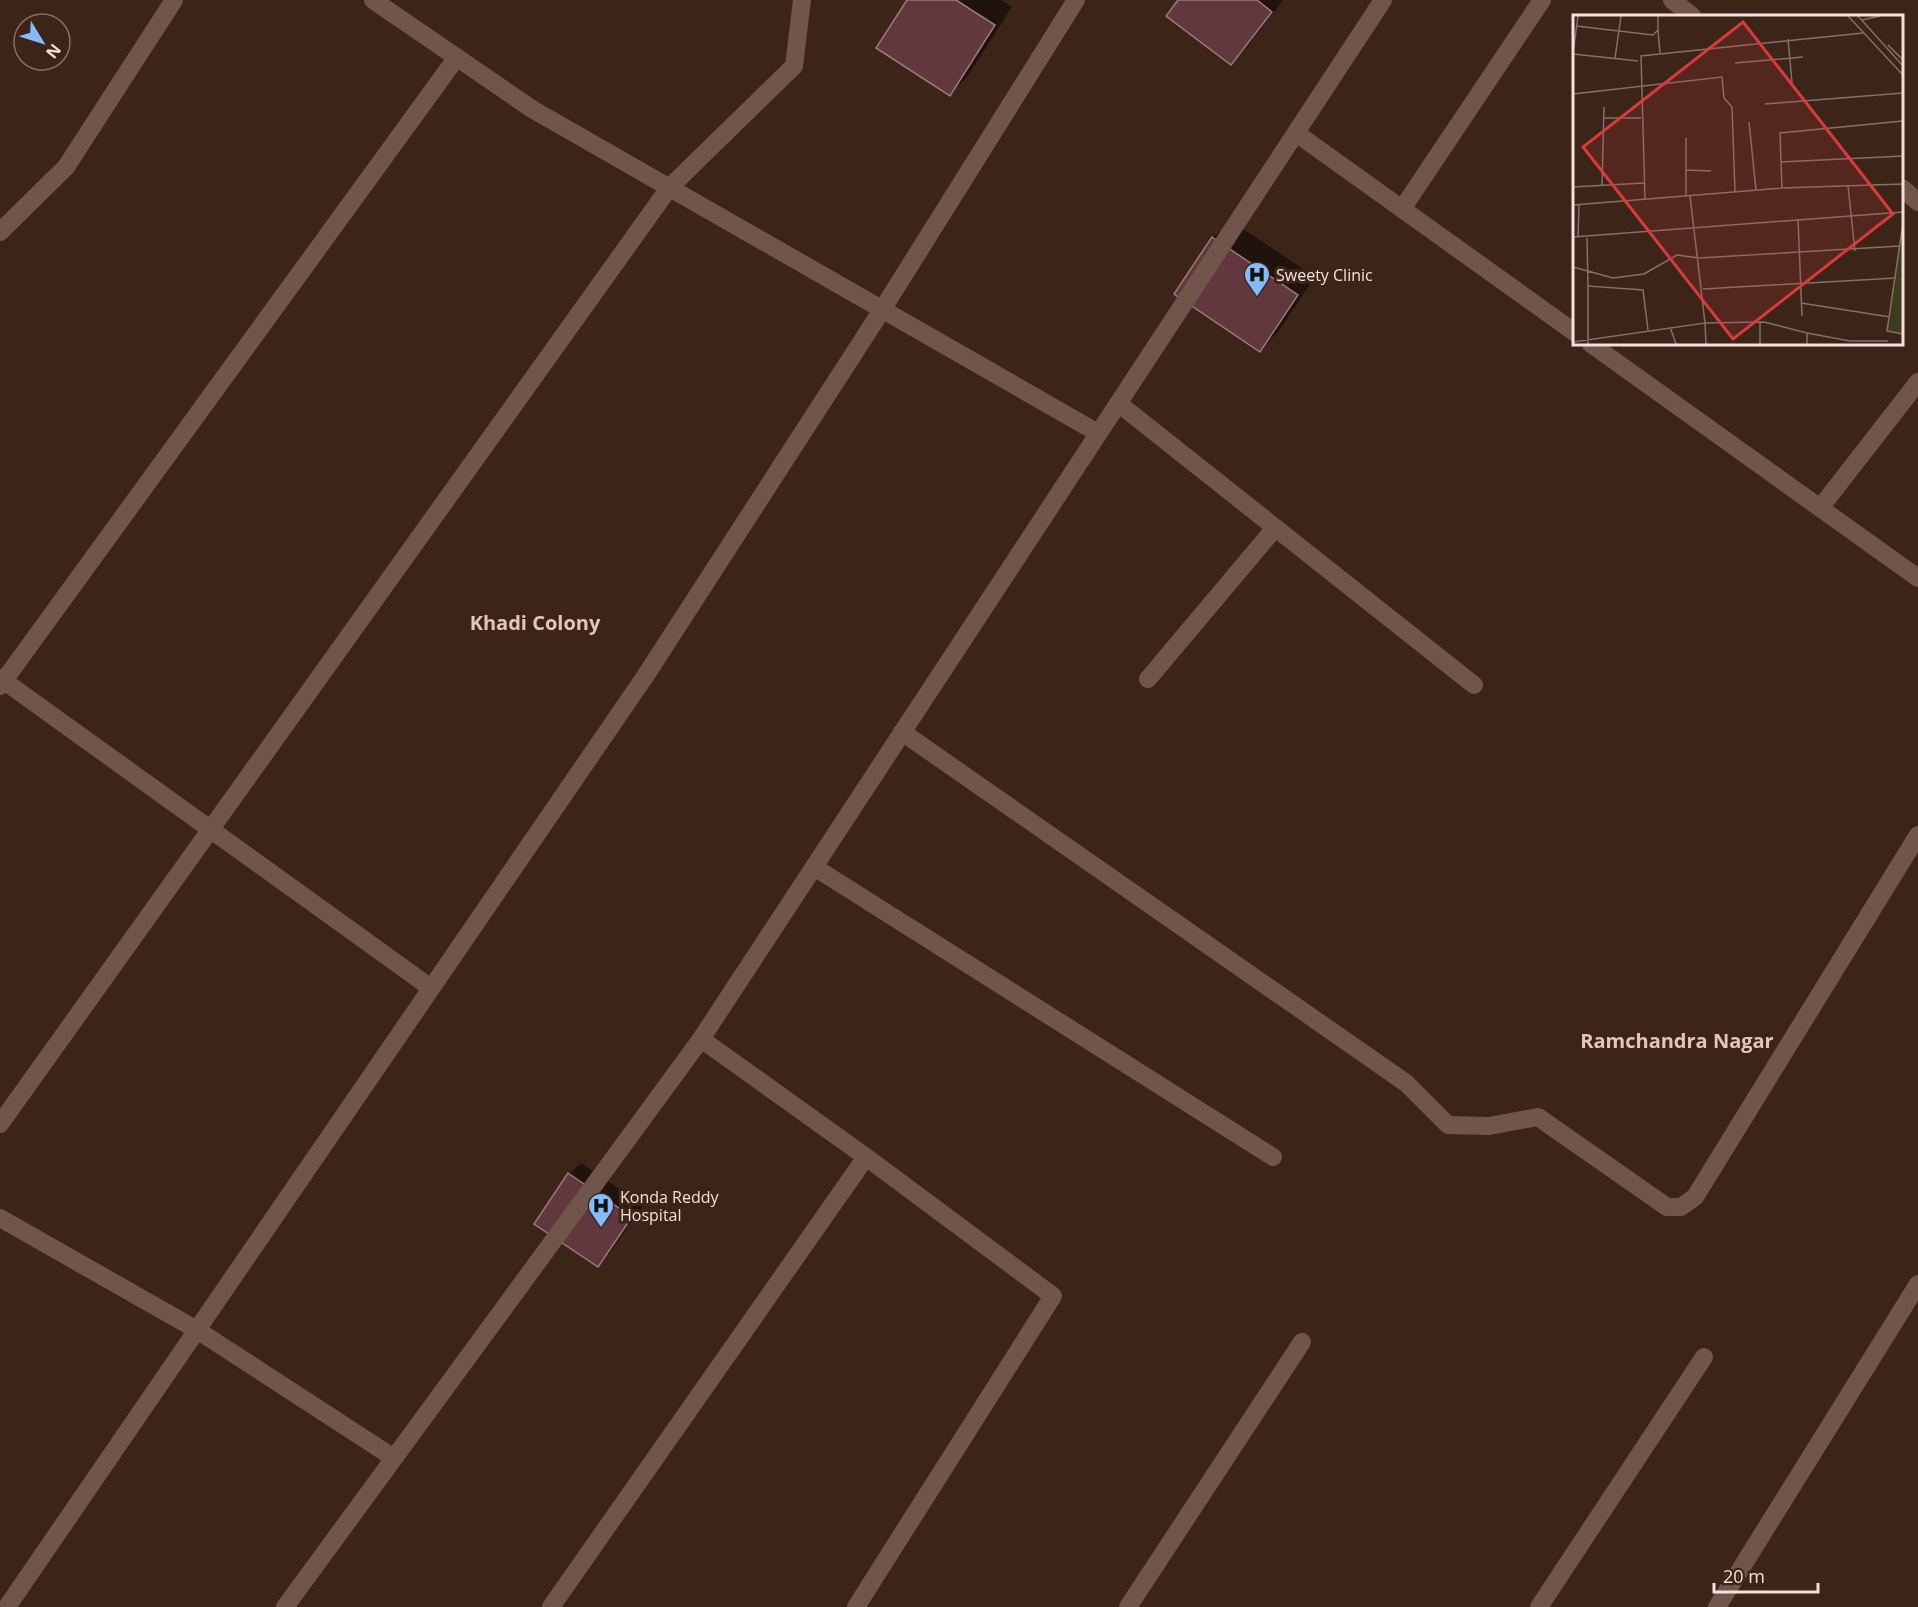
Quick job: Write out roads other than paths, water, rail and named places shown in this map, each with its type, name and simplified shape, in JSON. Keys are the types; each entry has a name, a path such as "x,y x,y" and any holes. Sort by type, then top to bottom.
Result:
{"street":[{"path":"0,232 66,167 174,0"},
{"path":"373,0 532,109 1098,434"},
{"path":"0,1124 669,188 794,66 802,0"},
{"path":"7,1607 646,675 882,310 1076,0"},
{"path":"285,1607 701,1039 1383,0"},
{"path":"1402,208 1542,0"},
{"path":"1672,0 1691,15"},
{"path":"431,988 1,681 457,57"},
{"path":"1296,133 1573,331"},
{"path":"1903,189 1918,202"},
{"path":"1592,345 1918,578"},
{"path":"1820,508 1918,382"},
{"path":"1118,403 1474,685"},
{"path":"1148,679 1275,528"},
{"path":"902,732 1406,1083 1448,1125 1489,1126 1538,1117 1667,1207 1681,1207 1695,1197 1918,835"},
{"path":"814,867 1273,1157"},
{"path":"701,1039 866,1157 1053,1296 856,1607"},
{"path":"551,1607 866,1157"},
{"path":"0,1218 197,1330 394,1458"},
{"path":"1717,1607 1918,1284"},
{"path":"1128,1607 1302,1342"},
{"path":"1539,1607 1704,1358"}],"place":[{"name":"Sweety Clinic","path":"1257,298"},
{"name":"Konda Reddy Hospital","path":"601,1229"}],"district":[{"name":"Khadi Colony","path":"535,623"},
{"name":"Ramchandra Nagar","path":"1677,1041"}]}
